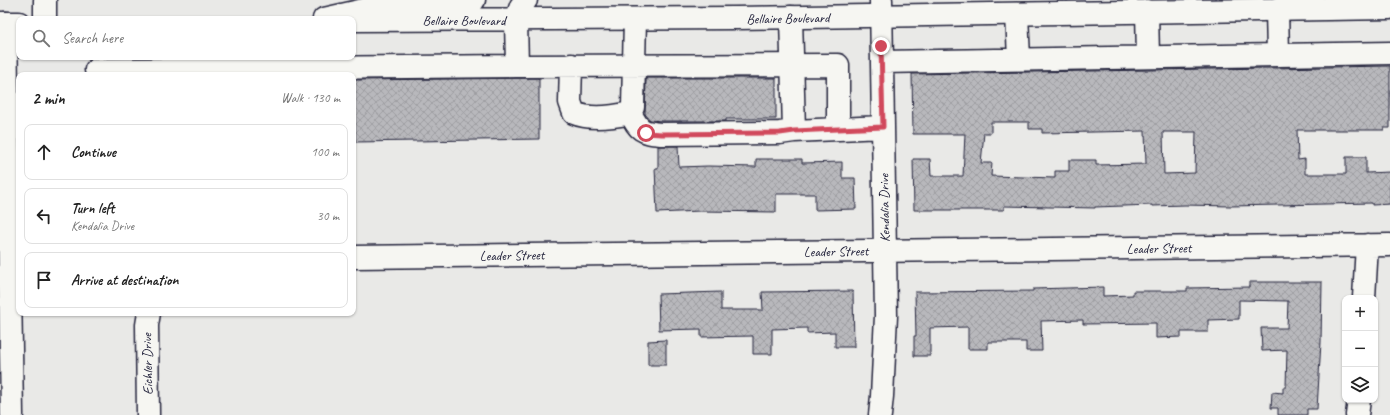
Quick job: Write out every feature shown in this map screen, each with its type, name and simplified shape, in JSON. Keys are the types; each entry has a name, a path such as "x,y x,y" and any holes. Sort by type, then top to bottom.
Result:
{"street":[{"path":"45,0 45,16"},
{"path":"337,16 395,3 474,0"},
{"path":"517,66 516,20 521,6 526,0"},
{"name":"Bellaire Boulevard","path":"356,20 791,17 881,8 1017,14 1147,12 1212,5 1277,9 1390,8"},
{"name":"Kendalia Drive","path":"880,415 886,316 881,8"},
{"path":"1277,9 1278,55"},
{"path":"1147,12 1148,57"},
{"path":"1017,14 1019,60"},
{"path":"791,17 794,131"},
{"path":"570,65 570,102 574,113 582,116 616,116 630,113 633,108 635,19"},
{"path":"8,23 4,98 5,299 12,415"},
{"path":"882,62 1390,53"},
{"path":"96,67 838,65 838,128"},
{"path":"630,113 637,127 646,133 662,134 780,133 838,128 883,127"},
{"path":"1364,295 1367,245"},
{"name":"Leader Street","path":"356,257 1390,245"},
{"name":"Eichler Drive","path":"148,316 147,325 148,415"},
{"path":"1357,415 1359,403"}],"building":[{"path":"1390,66 1390,128 1384,128 1384,130 1297,130 1298,160 1305,159 1305,174 1346,174 1346,157 1366,157 1366,173 1390,172 1390,204 1372,205 1372,203 1231,206 1152,205 1095,208 1004,206 1004,210 914,210 913,159 930,159 931,176 963,176 965,134 913,134 912,74","holes":["991,122 1029,122 1029,129 1042,129 1042,133 1145,131 1146,164 1096,165 1096,160 1069,160 1069,171 1055,171 1055,178 991,176 992,163 981,163 984,133 991,133","1163,132 1196,132 1195,173 1164,174"]},
{"path":"539,78 539,139 356,142 356,80"},
{"path":"646,78 776,78 776,119 726,119 726,121 650,120 645,114"},
{"path":"658,146 678,146 679,167 756,167 756,159 802,159 802,163 842,162 842,178 855,178 856,209 815,210 815,194 776,194 776,212 700,211 657,213 655,168 658,168"},
{"path":"1249,282 1322,282 1321,342 1317,409 1307,409 1307,415 1278,415 1278,408 1271,408 1272,392 1283,393 1283,387 1286,387 1287,350 1262,351 1261,328 1287,328 1288,301 1239,300 1239,319 1208,320 1208,332 1181,332 1181,337 1156,338 1156,323 1083,324 1083,320 1041,321 1042,351 1026,351 1026,342 988,342 988,349 968,349 968,327 930,328 930,356 914,356 914,336 916,336 915,292 1033,291 1033,289 1103,287 1103,296 1133,295 1133,291 1187,291 1187,288 1249,287"},
{"path":"853,291 854,347 835,347 835,332 807,333 807,328 772,329 772,354 753,354 753,336 701,337 701,329 659,330 658,294 721,292 721,310 763,310 762,292"},
{"path":"666,340 666,365 648,365 648,341"}],"route":[{"path":"646,133 780,133 838,128 883,127 881,46"}]}
